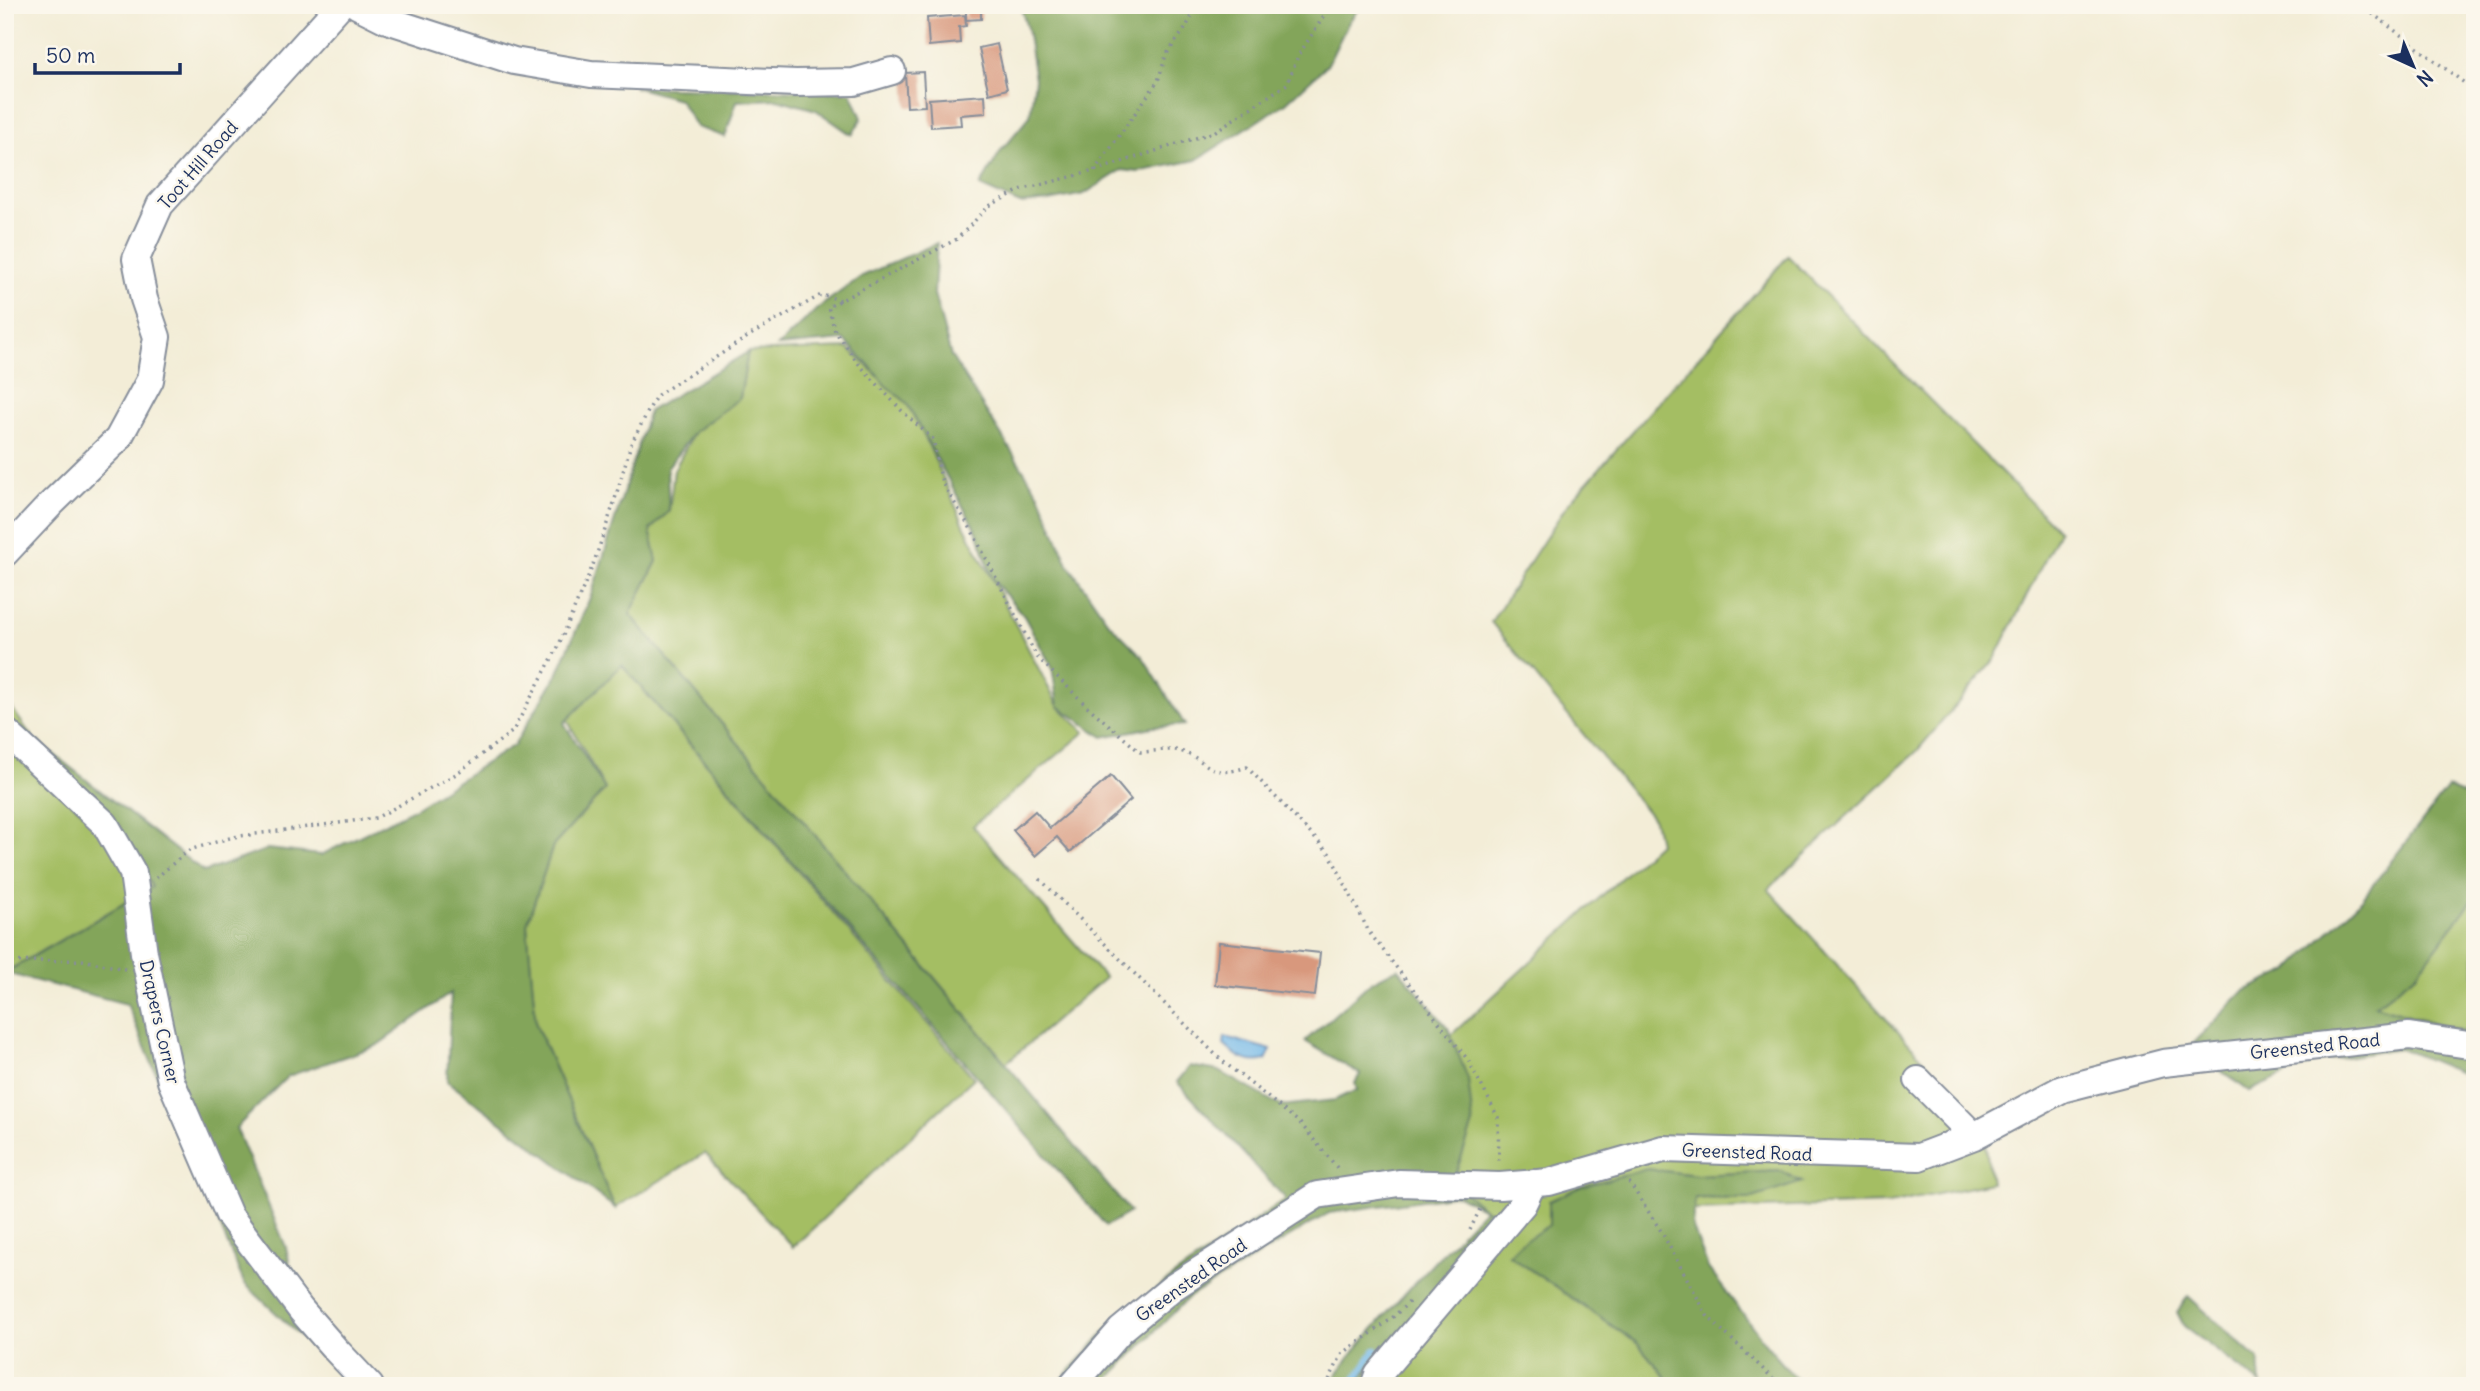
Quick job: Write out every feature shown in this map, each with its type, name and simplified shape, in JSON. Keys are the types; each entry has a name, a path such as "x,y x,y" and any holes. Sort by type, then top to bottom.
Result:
{"street":[{"name":"Toot Hill Road","path":"5,553 118,439 150,380 157,337 144,299 136,259 160,205 340,5"},
{"path":"357,5 387,20 514,61 591,74 796,83 853,82 892,71"},
{"name":"Drapers Corner","path":"5,731 105,824 133,873 148,974 171,1081 229,1215 301,1310 370,1386"},
{"name":"Greensted Road","path":"1072,1386 1121,1330 1172,1289 1317,1195 1399,1183 1500,1186 1549,1182 1663,1149 1919,1157 1974,1136 2062,1089 2163,1063 2409,1036 2475,1046"},
{"path":"1918,1080 1974,1136"},
{"path":"1374,1386 1378,1376 1523,1204 1533,1183"}],"path":[{"path":"1094,171 1158,81 1166,55 1198,5"},
{"path":"1331,5 1298,56 1287,84 1214,132 1010,195 989,206 957,239 828,307 835,331 857,362 902,411 933,439 942,483 971,529 1037,657 1087,706 1140,752 1178,751 1214,771 1230,772 1247,767 1330,855 1368,932 1468,1060 1499,1117 1500,1154"},
{"path":"2361,5 2475,91"},
{"path":"136,895 189,850 233,837 376,818 456,774 513,731 558,647 593,565 631,444 656,396 752,334 821,295 841,300"},
{"path":"1040,879 1220,1059 1300,1124 1356,1189"},
{"path":"5,962 82,960 148,974"},
{"path":"1616,1163 1661,1231 1708,1317 1781,1386"},
{"path":"1466,1238 1478,1212 1500,1186"},
{"path":"1326,1386 1342,1354 1390,1320 1409,1301"}],"green space":[{"path":"1020,5 1361,5 1347,25 1328,64 1286,103 1196,160 1138,172 1122,170 1084,194 1020,204 980,186 1002,149 1030,116 1035,79 1027,28"},
{"path":"634,87 851,92 862,118 852,135 816,110 777,99 737,101 725,137 696,127 679,99"},
{"path":"937,243 934,294 951,356 1040,496 1068,564 1108,622 1143,657 1185,725 1153,727 1103,737 1058,706 1052,667 1024,616 993,580 978,534 906,402 885,385 844,340 778,346 818,308 862,276"},
{"path":"1788,256 2059,531 1995,659 1917,751 1768,889 1983,1125 1991,1183 1889,1204 1694,1210 1695,1198 1750,1199 1781,1171 1697,1175 1647,1169 1520,1244 1509,1255 1637,1343 1674,1386 1358,1386 1484,1209 1453,1182 1450,1036 1659,843 1654,820 1491,622 1567,505"},
{"path":"848,348 906,402 965,527 1058,706 1085,732 973,826 1105,978 1006,1063 630,614 657,561 650,530 669,511 674,470 694,432 740,398 748,352"},
{"path":"748,352 740,398 694,432 667,468 669,511 650,530 657,561 630,614 1130,1212 1106,1226 622,665 564,723 605,789 553,846 527,924 536,1025 615,1208 447,1081 451,993 376,1046 288,1076 236,1128 286,1247 296,1294 353,1386 244,1283 127,1004 5,973 152,887 138,858 12,753 38,742 204,872 268,849 321,855 412,810 514,745 557,675 592,593 649,411"},
{"path":"622,665 974,1078 793,1247 705,1153 615,1208 536,1025 527,924 553,846 605,789 565,716"},
{"path":"5,698 34,740 12,750 138,858 152,887 5,972"},
{"path":"2448,788 2475,799 2475,897 2416,974 2375,1005 2475,1036 2475,1079 2400,1048 2315,1062 2249,1091 2189,1048 2244,991 2289,971 2361,900"},
{"path":"2475,897 2475,1019 2469,1033 2375,1005 2416,974"},
{"path":"1398,968 1448,1028 1468,1079 1473,1124 1453,1181 1484,1209 1458,1195 1329,1213 1188,1298 1101,1386 1056,1386 1109,1327 1172,1277 1286,1199 1177,1082 1190,1066 1219,1071 1281,1106 1335,1100 1357,1090 1355,1083 1360,1074 1305,1041 1371,982"},
{"path":"1647,1169 1697,1175 1781,1171 1802,1182 1750,1199 1695,1198 1692,1225 1708,1268 1768,1347 1802,1386 1674,1386 1637,1343 1509,1255 1520,1244 1549,1225 1549,1201 1583,1186"},
{"path":"1484,1209 1505,1213 1387,1346 1361,1378 1358,1386 1328,1386 1384,1317"},
{"path":"2188,1296 2259,1360 2261,1384 2184,1326 2177,1312"}],"water":[{"path":"1225,1037 1271,1050 1266,1060 1248,1061 1224,1045"}],"building":[{"path":"966,5 981,5 981,19 966,20"},
{"path":"965,15 966,26 959,27 960,43 929,46 927,18"},
{"path":"997,44 1007,89 989,94 979,48"},
{"path":"923,72 925,106 907,107 905,73"},
{"path":"985,95 986,113 960,115 961,125 931,127 929,99"},
{"path":"1111,776 1131,800 1070,852 1057,837 1035,856 1013,830 1035,811 1050,828"},
{"path":"1219,942 1320,953 1315,996 1215,985"}],"waterway":[{"path":"1351,1386 1376,1349"}]}
